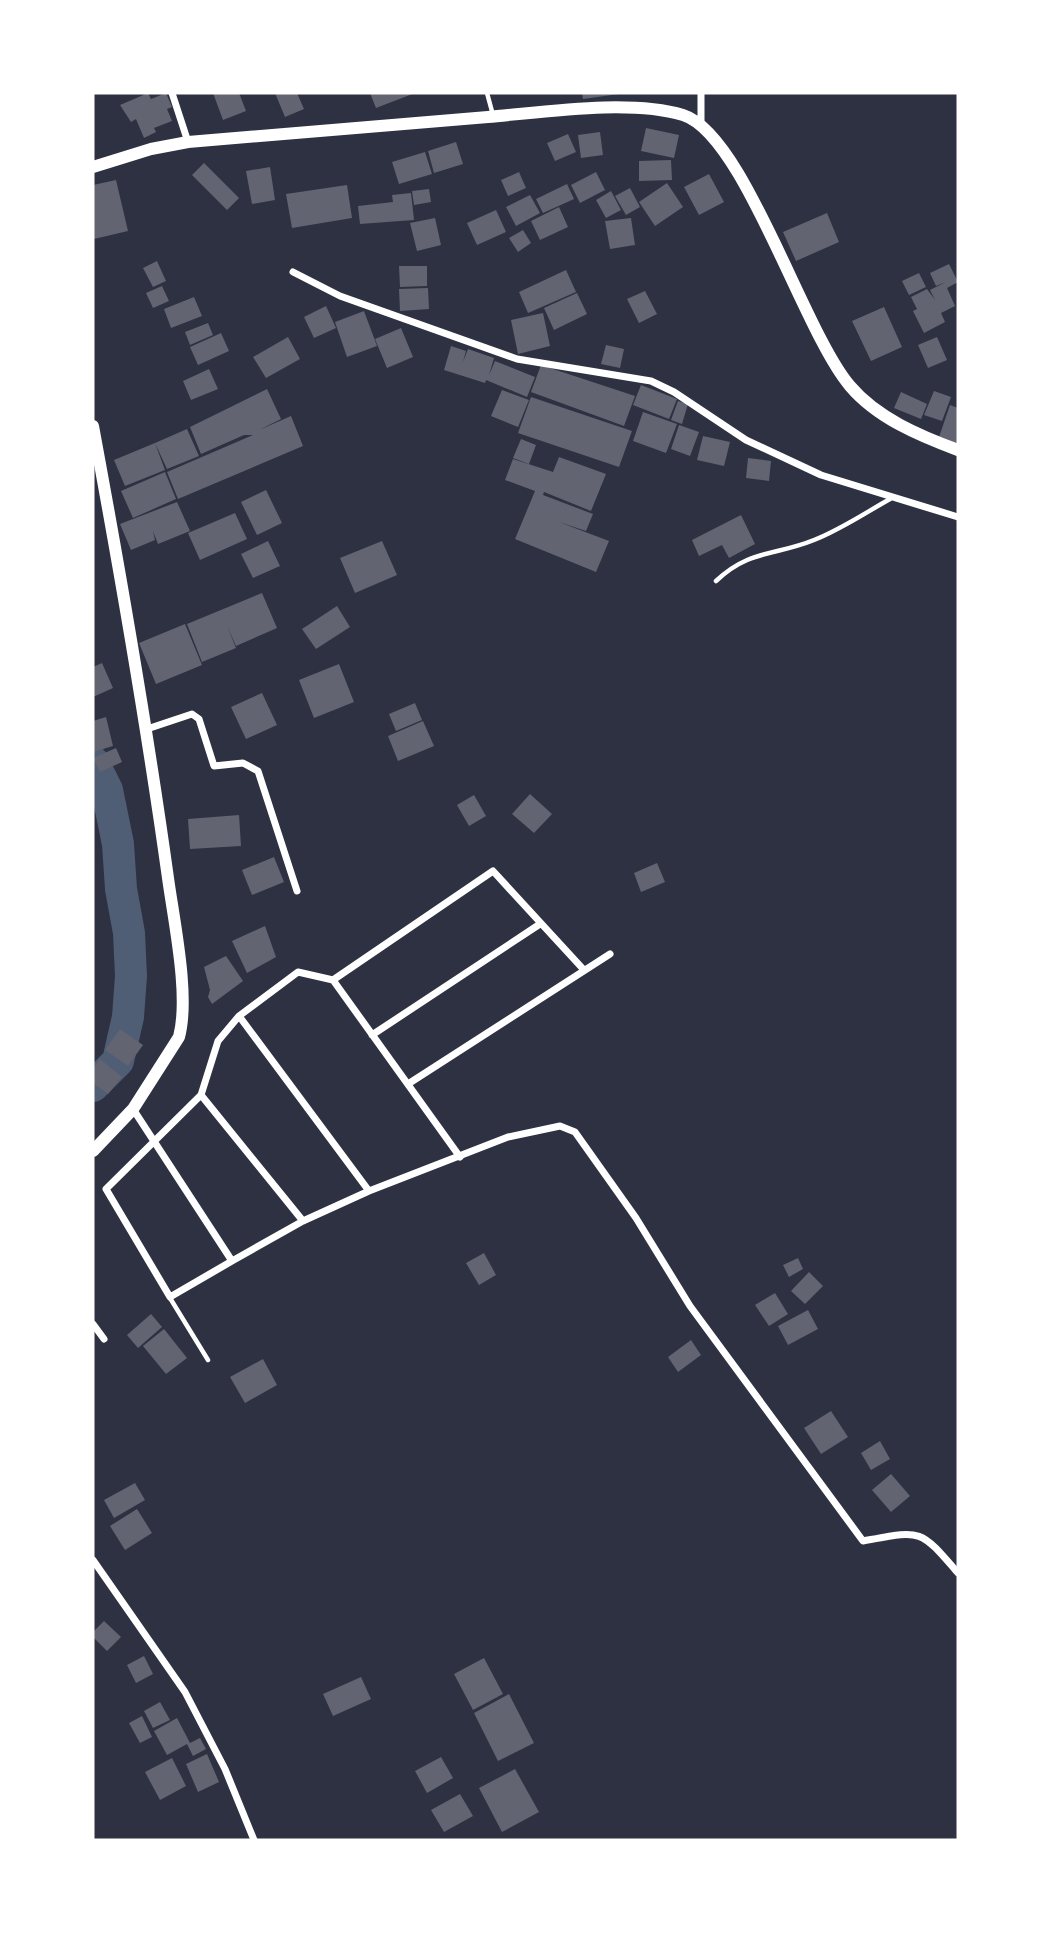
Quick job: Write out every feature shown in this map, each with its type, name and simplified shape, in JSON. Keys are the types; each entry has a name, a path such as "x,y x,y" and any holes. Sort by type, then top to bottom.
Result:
{"main road":[{"path":"93,167 151,149 188,142 565,110 645,109 685,116 713,136 742,181 821,344 851,387 881,414 926,438 958,450"},
{"path":"93,426 147,729 179,958 183,1024 179,1037 133,1109 93,1151"}],"street":[{"path":"172,93 188,142"},
{"path":"701,93 701,127"},
{"path":"293,272 340,296 517,359 651,382 674,392 746,440 821,475 890,499 958,517"},
{"path":"147,729 192,714 199,719 214,766 243,763 258,771 297,891"},
{"path":"333,980 493,871 584,970"},
{"path":"372,1035 540,923"},
{"path":"408,1084 610,954"},
{"path":"460,1157 333,980 298,972 239,1016 218,1041 201,1095 153,1139 106,1189 170,1297 303,1221 369,1191 460,1157 508,1137 561,1126 575,1132 636,1218 690,1306 863,1541 904,1533 927,1537 958,1573"},
{"path":"239,1016 369,1191"},
{"path":"201,1095 303,1221"},
{"path":"133,1109 232,1261"},
{"path":"93,1324 104,1339"},
{"path":"93,1560 186,1692 230,1780 254,1840"}],"lane":[{"path":"487,93 493,116"},
{"path":"716,581 732,566 755,555 795,547 817,539 890,499"},
{"path":"170,1297 208,1360"}],"building":[{"path":"148,93 151,99 166,93 172,107 167,109 172,121 154,128 156,132 144,138 136,119 131,122 120,105"},
{"path":"213,93 239,93 246,111 223,120"},
{"path":"275,93 297,93 304,109 285,117"},
{"path":"370,93 415,93 376,108"},
{"path":"582,93 619,93 619,94 583,99"},
{"path":"646,128 679,135 674,158 641,151"},
{"path":"600,132 603,155 581,158 578,135"},
{"path":"568,134 576,152 555,161 547,143"},
{"path":"456,142 463,164 434,173 428,151"},
{"path":"425,152 432,174 399,184 392,162"},
{"path":"671,160 672,180 639,181 639,161"},
{"path":"204,163 239,198 227,210 192,175"},
{"path":"270,167 275,200 252,204 246,171"},
{"path":"519,172 526,188 508,196 501,180"},
{"path":"596,172 605,190 580,203 571,185"},
{"path":"709,174 724,202 699,215 684,187"},
{"path":"116,180 128,231 94,239 93,185"},
{"path":"667,183 683,207 655,226 639,202"},
{"path":"567,184 574,199 543,213 536,199"},
{"path":"347,185 352,218 292,228 286,194"},
{"path":"630,188 640,207 626,215 615,196"},
{"path":"429,189 431,202 414,205 412,191"},
{"path":"611,191 621,210 606,218 596,200"},
{"path":"411,193 414,220 360,224 358,206 393,202 392,195"},
{"path":"530,195 540,213 516,226 506,207"},
{"path":"559,207 568,227 540,240 531,221"},
{"path":"496,210 506,232 477,245 467,223"},
{"path":"827,213 839,242 796,261 783,232"},
{"path":"435,218 441,245 417,251 410,223"},
{"path":"631,218 635,245 610,249 605,221"},
{"path":"523,230 531,243 518,252 509,238"},
{"path":"157,261 166,281 153,287 143,268"},
{"path":"949,264 958,282 947,288 955,306 941,313 945,322 924,333 913,311 917,309 911,297 927,289 935,300 930,290 946,282 936,286 930,273"},
{"path":"399,266 427,266 427,286 400,287"},
{"path":"566,270 576,292 528,313 519,292"},
{"path":"919,273 926,287 909,295 902,281"},
{"path":"162,286 169,301 153,308 146,293"},
{"path":"428,288 429,309 400,311 399,289"},
{"path":"645,291 657,314 639,323 627,299"},
{"path":"577,293 587,314 554,330 544,308"},
{"path":"194,297 202,316 171,328 164,309"},
{"path":"326,306 336,328 314,338 304,317"},
{"path":"884,307 902,347 871,361 852,321"},
{"path":"364,311 377,346 347,357 335,322"},
{"path":"543,313 550,346 518,354 511,320"},
{"path":"208,323 213,335 190,345 185,332"},
{"path":"401,328 413,357 387,368 375,339"},
{"path":"221,333 229,351 198,365 190,347"},
{"path":"288,337 300,359 266,378 253,357"},
{"path":"937,337 947,360 928,368 918,345"},
{"path":"606,345 624,349 620,368 601,364"},
{"path":"451,346 466,351 463,362 468,349 494,358 489,375 495,361 535,377 527,397 486,380 485,383 444,370"},
{"path":"541,365 635,396 624,426 531,392"},
{"path":"209,369 218,389 191,400 183,381"},
{"path":"641,385 677,399 669,419 633,405"},
{"path":"267,389 281,419 259,430 291,416 303,446 178,499 167,472 253,435 244,435 201,454 190,427"},
{"path":"502,390 529,400 518,427 491,416"},
{"path":"934,391 951,397 942,421 924,415"},
{"path":"901,392 927,404 921,419 894,408"},
{"path":"531,397 632,431 619,467 518,433"},
{"path":"678,401 688,404 682,424 671,420"},
{"path":"950,405 958,408 958,444 939,437"},
{"path":"643,412 677,424 666,453 633,441"},
{"path":"679,425 699,432 690,456 671,449"},
{"path":"187,429 199,456 167,469 155,443"},
{"path":"703,436 730,442 724,466 697,460"},
{"path":"521,439 536,445 529,464 513,458"},
{"path":"155,443 165,470 125,486 114,460"},
{"path":"559,457 606,474 591,511 544,492 543,495 593,514 586,531 559,522 609,541 596,572 515,539 535,491 505,480 513,459 553,472"},
{"path":"748,458 771,461 769,481 746,478"},
{"path":"165,472 176,499 133,518 121,491"},
{"path":"266,490 282,523 257,535 241,502"},
{"path":"177,502 190,531 158,544 153,531 155,540 131,550 120,524"},
{"path":"235,513 247,539 200,560 188,533"},
{"path":"741,515 755,544 729,558 722,545 699,556 692,540"},
{"path":"268,541 280,566 253,578 241,554"},
{"path":"382,541 397,575 355,593 340,558"},
{"path":"262,593 277,628 236,646 227,626 236,648 202,662 187,624"},
{"path":"337,606 350,627 316,649 302,629"},
{"path":"185,624 202,665 156,684 139,643"},
{"path":"102,663 113,688 93,697 93,667"},
{"path":"339,664 354,702 314,718 299,680"},
{"path":"262,693 277,725 246,739 231,707"},
{"path":"415,703 422,720 396,731 389,714"},
{"path":"106,717 113,746 93,752 93,721"},
{"path":"423,721 434,746 398,761 388,736"},
{"path":"116,748 122,762 100,772 93,758"},
{"path":"530,794 552,814 534,833 512,814"},
{"path":"474,795 486,816 469,826 457,805"},
{"path":"239,815 241,846 190,849 188,819"},
{"path":"274,857 284,882 252,895 242,870"},
{"path":"657,863 665,882 641,892 634,873"},
{"path":"265,926 276,957 247,973 232,941"},
{"path":"226,956 243,981 212,1004 208,997 210,990 204,967"},
{"path":"120,1029 143,1045 128,1066 105,1050"},
{"path":"100,1059 122,1077 108,1094 93,1083 93,1068"},
{"path":"484,1253 496,1275 479,1285 466,1263"},
{"path":"798,1258 803,1269 789,1277 783,1265"},
{"path":"809,1272 823,1286 805,1304 791,1291"},
{"path":"775,1293 788,1314 769,1326 755,1305"},
{"path":"808,1310 818,1329 788,1345 778,1326"},
{"path":"151,1314 162,1327 138,1348 127,1335"},
{"path":"164,1329 187,1358 166,1374 143,1346"},
{"path":"691,1340 701,1355 678,1372 668,1357"},
{"path":"263,1359 277,1385 245,1403 230,1377"},
{"path":"831,1411 848,1437 821,1454 804,1428"},
{"path":"880,1441 890,1459 871,1470 861,1453"},
{"path":"891,1474 910,1496 891,1512 872,1490"},
{"path":"135,1483 145,1500 114,1518 104,1500"},
{"path":"137,1509 152,1533 125,1550 110,1526"},
{"path":"104,1621 121,1637 107,1651 93,1637 93,1632"},
{"path":"144,1656 153,1674 136,1683 127,1665"},
{"path":"484,1658 503,1694 473,1710 454,1674"},
{"path":"361,1677 371,1699 333,1716 323,1694"},
{"path":"509,1694 534,1743 498,1761 474,1713"},
{"path":"160,1702 170,1720 153,1728 144,1711"},
{"path":"142,1716 152,1737 140,1743 129,1723"},
{"path":"177,1718 190,1743 200,1738 206,1749 193,1756 187,1744 167,1755 154,1731"},
{"path":"207,1754 219,1782 198,1792 186,1764"},
{"path":"441,1757 453,1778 427,1793 415,1771"},
{"path":"172,1758 186,1786 160,1800 145,1772"},
{"path":"515,1769 539,1812 502,1832 479,1788"},
{"path":"460,1794 473,1816 444,1832 431,1810"}],"waterway":[{"path":"93,762 107,790 118,844 121,889 129,933 131,976 128,1017 118,1061 93,1086"}]}
